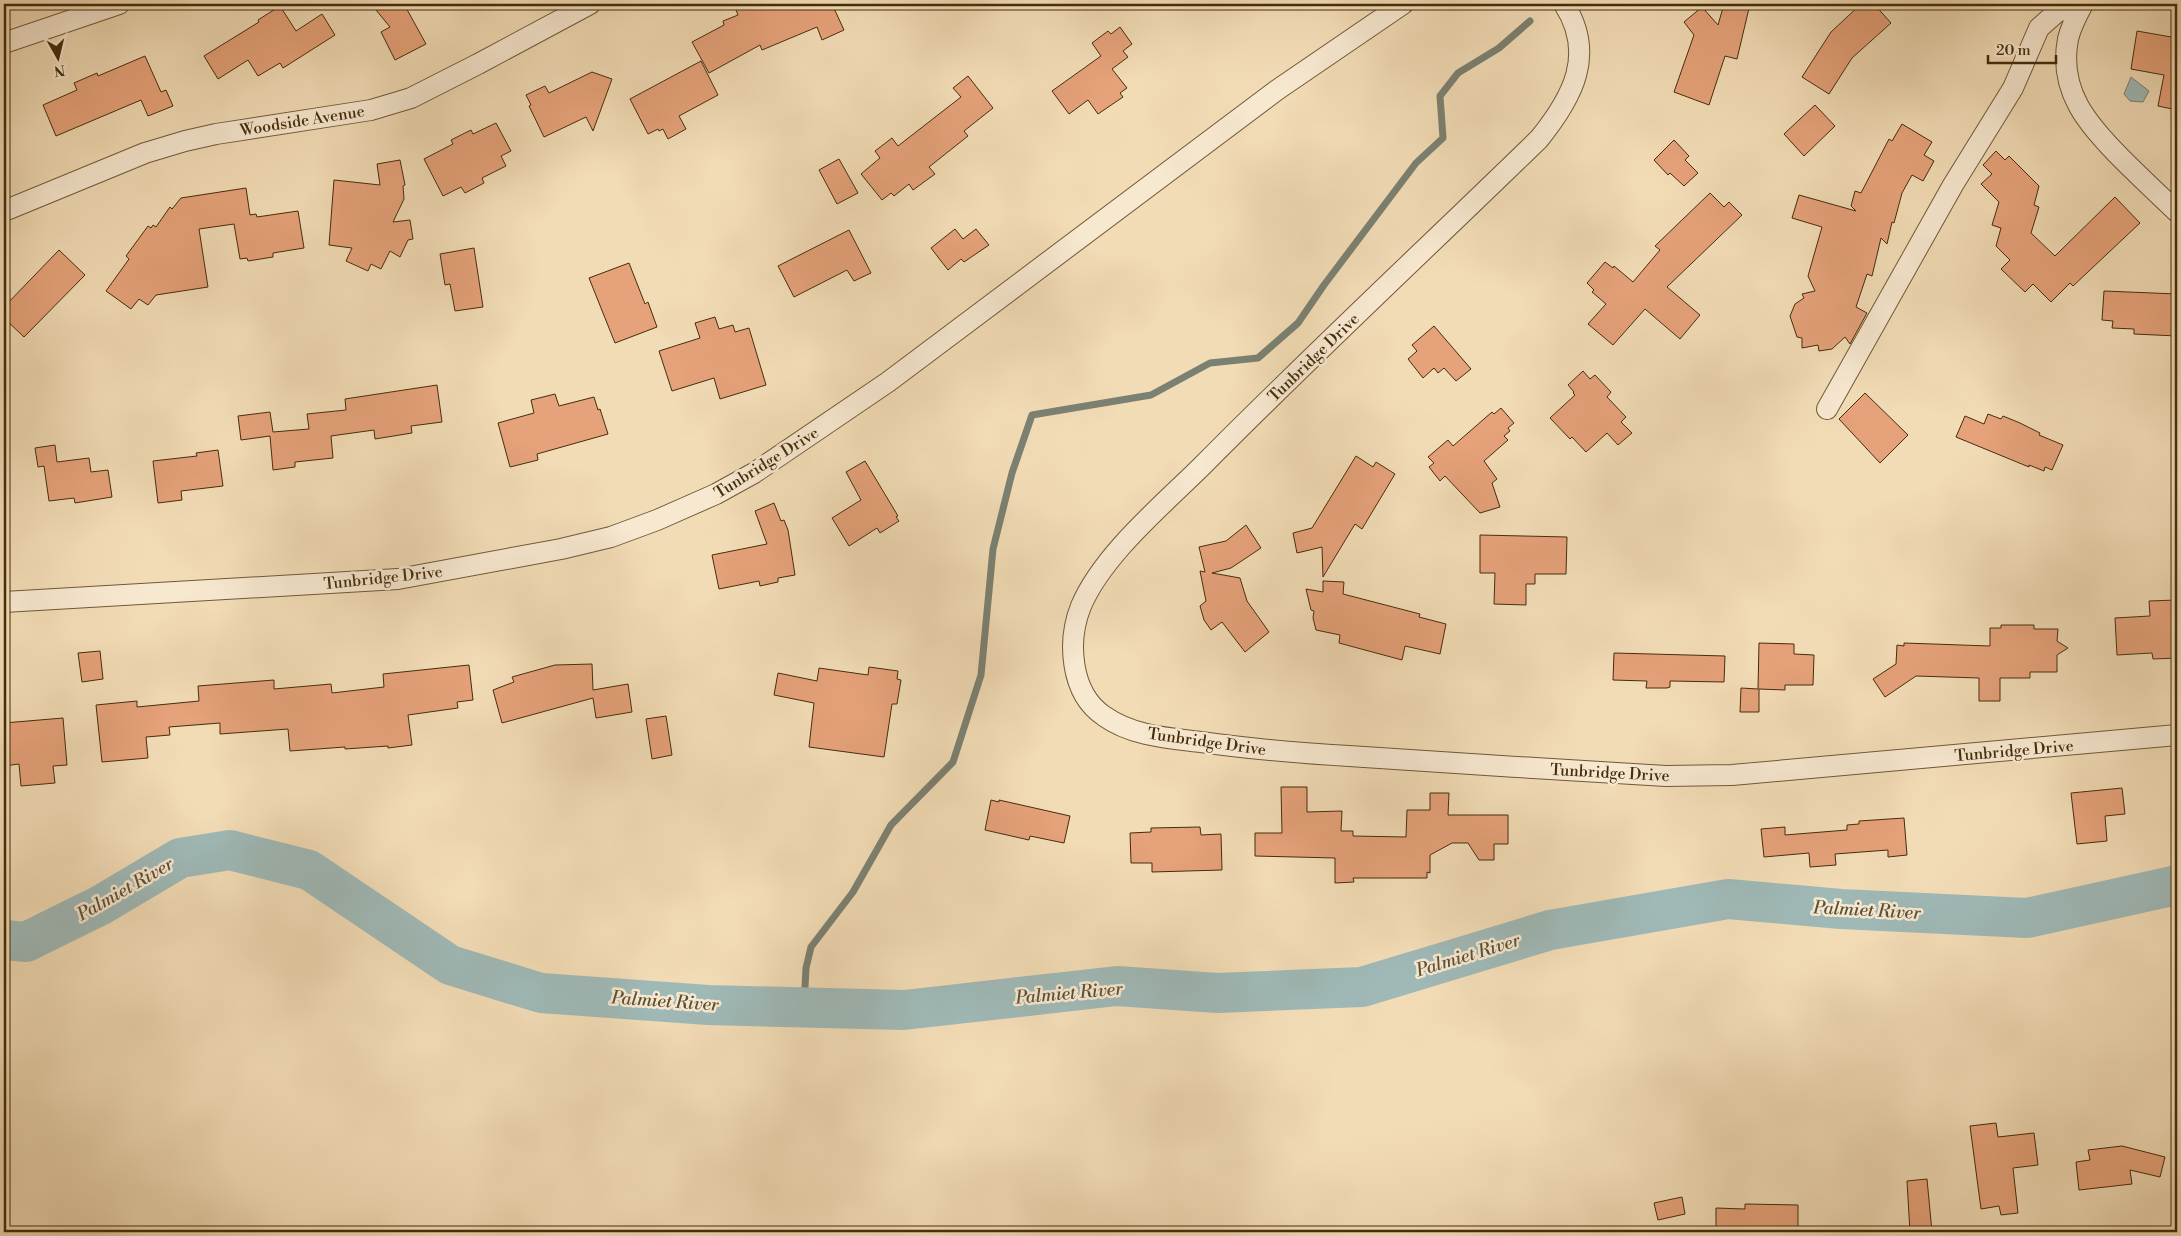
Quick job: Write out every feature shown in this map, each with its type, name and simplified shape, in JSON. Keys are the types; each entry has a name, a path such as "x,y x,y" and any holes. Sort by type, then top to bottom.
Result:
{"street":[{"path":"4,43 119,4"},
{"name":"Woodside Avenue","path":"4,211 146,153 184,141 216,134 371,110 410,98 590,4"},
{"name":"Tunbridge Drive","path":"4,602 398,579 561,549 611,537 657,520 716,494 754,473 888,382 1277,90 1403,4"},
{"name":"Tunbridge Drive","path":"1564,4 1572,16 1578,38 1580,55 1577,77 1560,111 1539,139 1239,428 1120,548 1098,577 1082,603 1075,624 1072,649 1083,694 1090,705 1104,716 1124,727 1149,735 1256,750 1666,776 1732,776 2177,735"},
{"path":"1826,409 1953,185 2013,88 2039,28 2046,19 2057,12 2079,4"},
{"path":"2083,4 2072,26 2066,55 2067,76 2074,97 2084,116 2101,138 2177,212"}],"water":[{"path":"2131,77 2149,91 2143,102 2130,101 2124,94"}],"building":[{"path":"371,4 404,4 426,44 395,60 381,32 390,27"},
{"path":"751,4 832,4 844,30 822,40 817,27 762,50 760,45 709,73 692,42 724,25 723,21 738,15 736,10"},
{"path":"1724,4 1750,4 1737,59 1725,56 1709,105 1674,92 1694,35 1684,22 1702,7 1718,25"},
{"path":"1861,4 1874,4 1891,23 1852,58 1829,94 1802,77 1831,32"},
{"path":"280,6 296,31 322,14 335,35 283,68 280,63 258,76 248,60 218,79 204,56 259,22 258,20"},
{"path":"1120,27 1132,44 1123,51 1128,57 1112,69 1127,88 1120,93 1123,97 1098,114 1088,100 1069,114 1052,91 1101,56 1092,43 1108,31 1111,34"},
{"path":"2137,31 2177,38 2177,110 2158,106 2164,75 2131,69"},
{"path":"145,56 161,92 166,90 173,106 148,116 141,100 56,136 43,105 77,90 74,83 97,73 98,76"},
{"path":"701,61 718,95 679,116 686,129 668,139 663,129 659,131 658,129 648,134 630,99"},
{"path":"592,72 612,79 593,131 586,117 544,137 529,106 531,105 526,95 545,86 549,93"},
{"path":"968,76 993,108 964,131 968,136 929,167 935,174 913,190 909,184 894,196 891,193 882,200 861,174 880,158 875,151 892,138 898,146 961,97 953,88"},
{"path":"1815,105 1835,126 1804,156 1784,134"},
{"path":"496,123 511,151 501,156 506,166 482,178 484,183 465,193 461,187 443,196 424,159 453,144 451,140 471,130 473,134"},
{"path":"1902,124 1932,142 1924,155 1934,161 1923,181 1912,175 1902,193 1887,244 1881,238 1872,276 1867,274 1856,307 1867,313 1850,344 1845,337 1832,349 1819,351 1818,345 1802,348 1802,338 1797,337 1790,316 1795,304 1804,298 1802,294 1815,291 1808,276 1822,227 1792,218 1799,195 1856,211 1851,206 1855,191 1861,193 1889,139 1892,141"},
{"path":"1674,140 1689,156 1685,160 1698,173 1684,186 1670,173 1668,175 1654,160"},
{"path":"1996,151 2005,160 2009,156 2039,186 2034,205 2039,207 2031,233 2055,256 2115,197 2140,223 2073,286 2070,283 2051,302 2033,284 2025,292 2001,269 2010,260 1996,246 2001,228 1992,225 1999,202 1981,184 1992,174 1983,165"},
{"path":"839,159 858,193 837,204 819,170"},
{"path":"400,160 405,185 403,186 404,199 393,222 410,220 413,239 408,240 400,257 390,251 381,269 371,264 368,271 346,261 352,248 329,245 334,180 380,185 377,164"},
{"path":"246,188 250,215 256,214 257,217 298,211 304,248 273,253 273,257 248,261 247,258 240,259 234,224 199,229 208,287 156,295 148,305 139,299 131,309 106,291 129,259 126,256 148,226 151,228 153,225 156,227 170,207 172,209 181,198"},
{"path":"1710,193 1724,207 1729,202 1742,215 1667,287 1700,315 1680,339 1645,309 1613,345 1588,324 1606,304 1592,292 1594,290 1587,283 1605,262 1613,268 1614,266 1633,282 1660,250 1655,246"},
{"path":"955,229 963,239 976,229 989,245 964,262 961,259 948,270 931,248"},
{"path":"849,230 871,273 854,281 847,270 794,297 778,266"},
{"path":"474,248 483,307 455,311 450,284 445,285 440,254"},
{"path":"59,250 85,275 24,337 4,318 4,307"},
{"path":"629,263 645,304 648,302 657,327 615,343 589,278"},
{"path":"2104,291 2177,294 2177,336 2134,334 2134,329 2112,328 2113,321 2102,320"},
{"path":"715,317 719,329 733,325 735,332 749,328 766,385 720,399 714,378 672,391 659,351 700,338 695,323"},
{"path":"1434,326 1471,369 1456,381 1444,368 1438,373 1434,368 1423,378 1408,359 1417,351 1412,345"},
{"path":"1583,371 1590,379 1595,375 1611,392 1607,397 1626,417 1621,422 1632,433 1618,445 1607,433 1586,452 1572,437 1570,439 1550,418 1575,395 1568,385"},
{"path":"437,385 442,422 411,426 412,433 375,439 374,430 331,436 333,458 295,462 295,467 273,470 270,436 241,440 238,416 270,412 273,432 309,429 307,414 346,410 345,399"},
{"path":"1865,393 1908,435 1880,463 1839,419"},
{"path":"555,394 559,406 594,397 608,434 537,454 538,460 510,467 498,423 534,413 531,400"},
{"path":"1501,408 1514,423 1508,428 1510,431 1504,436 1508,440 1484,461 1497,479 1492,483 1500,507 1480,513 1445,476 1440,481 1429,467 1434,463 1428,457 1448,440 1453,446 1492,412 1494,414"},
{"path":"1988,414 2001,419 2003,416 2020,423 2040,433 2039,435 2063,445 2052,470 2045,467 2044,471 2029,465 2029,467 1956,437 1965,416 1984,424"},
{"path":"55,445 57,462 89,458 91,472 108,470 112,497 75,503 74,498 49,501 44,466 38,467 35,448"},
{"path":"218,450 223,486 181,491 182,500 158,503 153,461 197,456 196,453"},
{"path":"1356,456 1373,467 1376,462 1395,474 1362,529 1355,524 1323,577 1322,547 1297,553 1293,533 1312,528"},
{"path":"865,461 898,516 896,517 899,521 880,533 877,528 849,546 832,518 861,500 846,472"},
{"path":"774,503 781,521 784,520 788,530 795,575 778,578 778,582 760,586 759,581 719,589 712,555 767,544 755,511"},
{"path":"1246,525 1261,548 1231,568 1212,573 1240,578 1247,601 1269,632 1245,652 1222,622 1211,630 1204,620 1200,606 1206,601 1200,571 1205,572 1199,547 1226,541"},
{"path":"1480,535 1567,537 1566,574 1535,574 1535,584 1526,584 1526,605 1494,604 1495,573 1480,573"},
{"path":"1323,581 1344,582 1343,594 1420,614 1419,617 1446,624 1440,654 1405,646 1402,660 1339,643 1340,635 1316,630 1313,618 1314,611 1311,610 1306,589 1323,592"},
{"path":"2176,600 2177,658 2153,659 2152,653 2117,655 2115,618 2150,616 2149,601"},
{"path":"2001,625 2034,625 2034,629 2058,629 2057,641 2068,648 2057,655 2057,672 2030,672 2030,678 2000,678 2000,701 1979,701 1979,678 1916,676 1885,697 1873,679 1896,664 1897,645 1904,646 1904,643 1990,646 1990,628 2001,628"},
{"path":"1759,643 1794,644 1794,654 1814,655 1813,685 1785,685 1785,690 1759,689 1759,712 1740,712 1741,688 1758,689"},
{"path":"100,651 103,679 82,682 78,653"},
{"path":"1614,653 1725,656 1724,682 1670,681 1670,687 1667,688 1646,688 1647,681 1613,680"},
{"path":"592,664 593,690 628,684 632,712 596,718 593,698 502,723 493,690 514,682 512,677 555,665"},
{"path":"469,665 473,700 457,702 458,708 408,715 412,745 388,748 388,746 345,749 345,747 290,751 288,729 220,734 220,723 169,727 170,735 146,737 148,758 102,762 96,705 137,701 137,707 199,701 198,686 274,680 274,689 331,684 332,693 384,687 383,674"},
{"path":"869,667 898,671 897,679 901,680 897,704 892,704 884,757 809,747 814,703 774,695 778,673 817,681 819,668 868,675"},
{"path":"666,716 672,755 652,759 646,719"},
{"path":"63,718 67,765 53,766 55,783 21,786 19,764 4,766 4,723"},
{"path":"1281,787 1307,787 1307,812 1342,811 1341,831 1353,831 1353,836 1406,837 1407,810 1430,810 1430,793 1449,793 1448,815 1508,815 1508,844 1494,844 1494,860 1479,860 1468,843 1452,843 1430,855 1430,873 1427,872 1427,878 1353,878 1354,882 1335,883 1335,858 1255,856 1255,833 1282,833"},
{"path":"2122,788 2125,814 2105,816 2107,841 2077,844 2071,793"},
{"path":"991,800 999,802 999,800 1070,816 1064,843 1030,836 1029,840 985,830"},
{"path":"1904,818 1907,855 1888,857 1888,850 1835,854 1836,865 1810,867 1809,853 1764,857 1761,829 1785,827 1785,835 1847,830 1847,825 1859,824 1859,821"},
{"path":"1200,827 1201,835 1221,834 1222,870 1152,872 1152,863 1131,863 1130,833 1151,832 1151,828"},
{"path":"1996,1123 1998,1137 2034,1133 2038,1165 2013,1168 2018,1213 2001,1215 1999,1206 1981,1209 1970,1126"},
{"path":"2122,1146 2165,1157 2160,1177 2130,1170 2132,1184 2079,1190 2076,1162 2090,1160 2088,1150"},
{"path":"1927,1179 1932,1232 1910,1232 1907,1181"},
{"path":"1682,1197 1685,1214 1658,1220 1654,1203"},
{"path":"1745,1204 1798,1205 1798,1232 1716,1232 1716,1208 1745,1209"}],"waterway":[{"path":"804,1007 806,968 811,947 853,892 891,825 953,762 981,675 993,549 1012,473 1032,415 1151,395 1210,363 1258,358 1298,323 1324,285 1416,163 1443,138 1440,96 1458,73 1499,48 1530,21"},
{"name":"Palmiet River","path":"4,940 26,942 101,905 180,858 230,850 309,870 450,965 541,993 708,1005 904,1010 1117,986 1218,993 1362,987 1550,930 1728,899 1841,909 2027,918 2177,885"}]}
